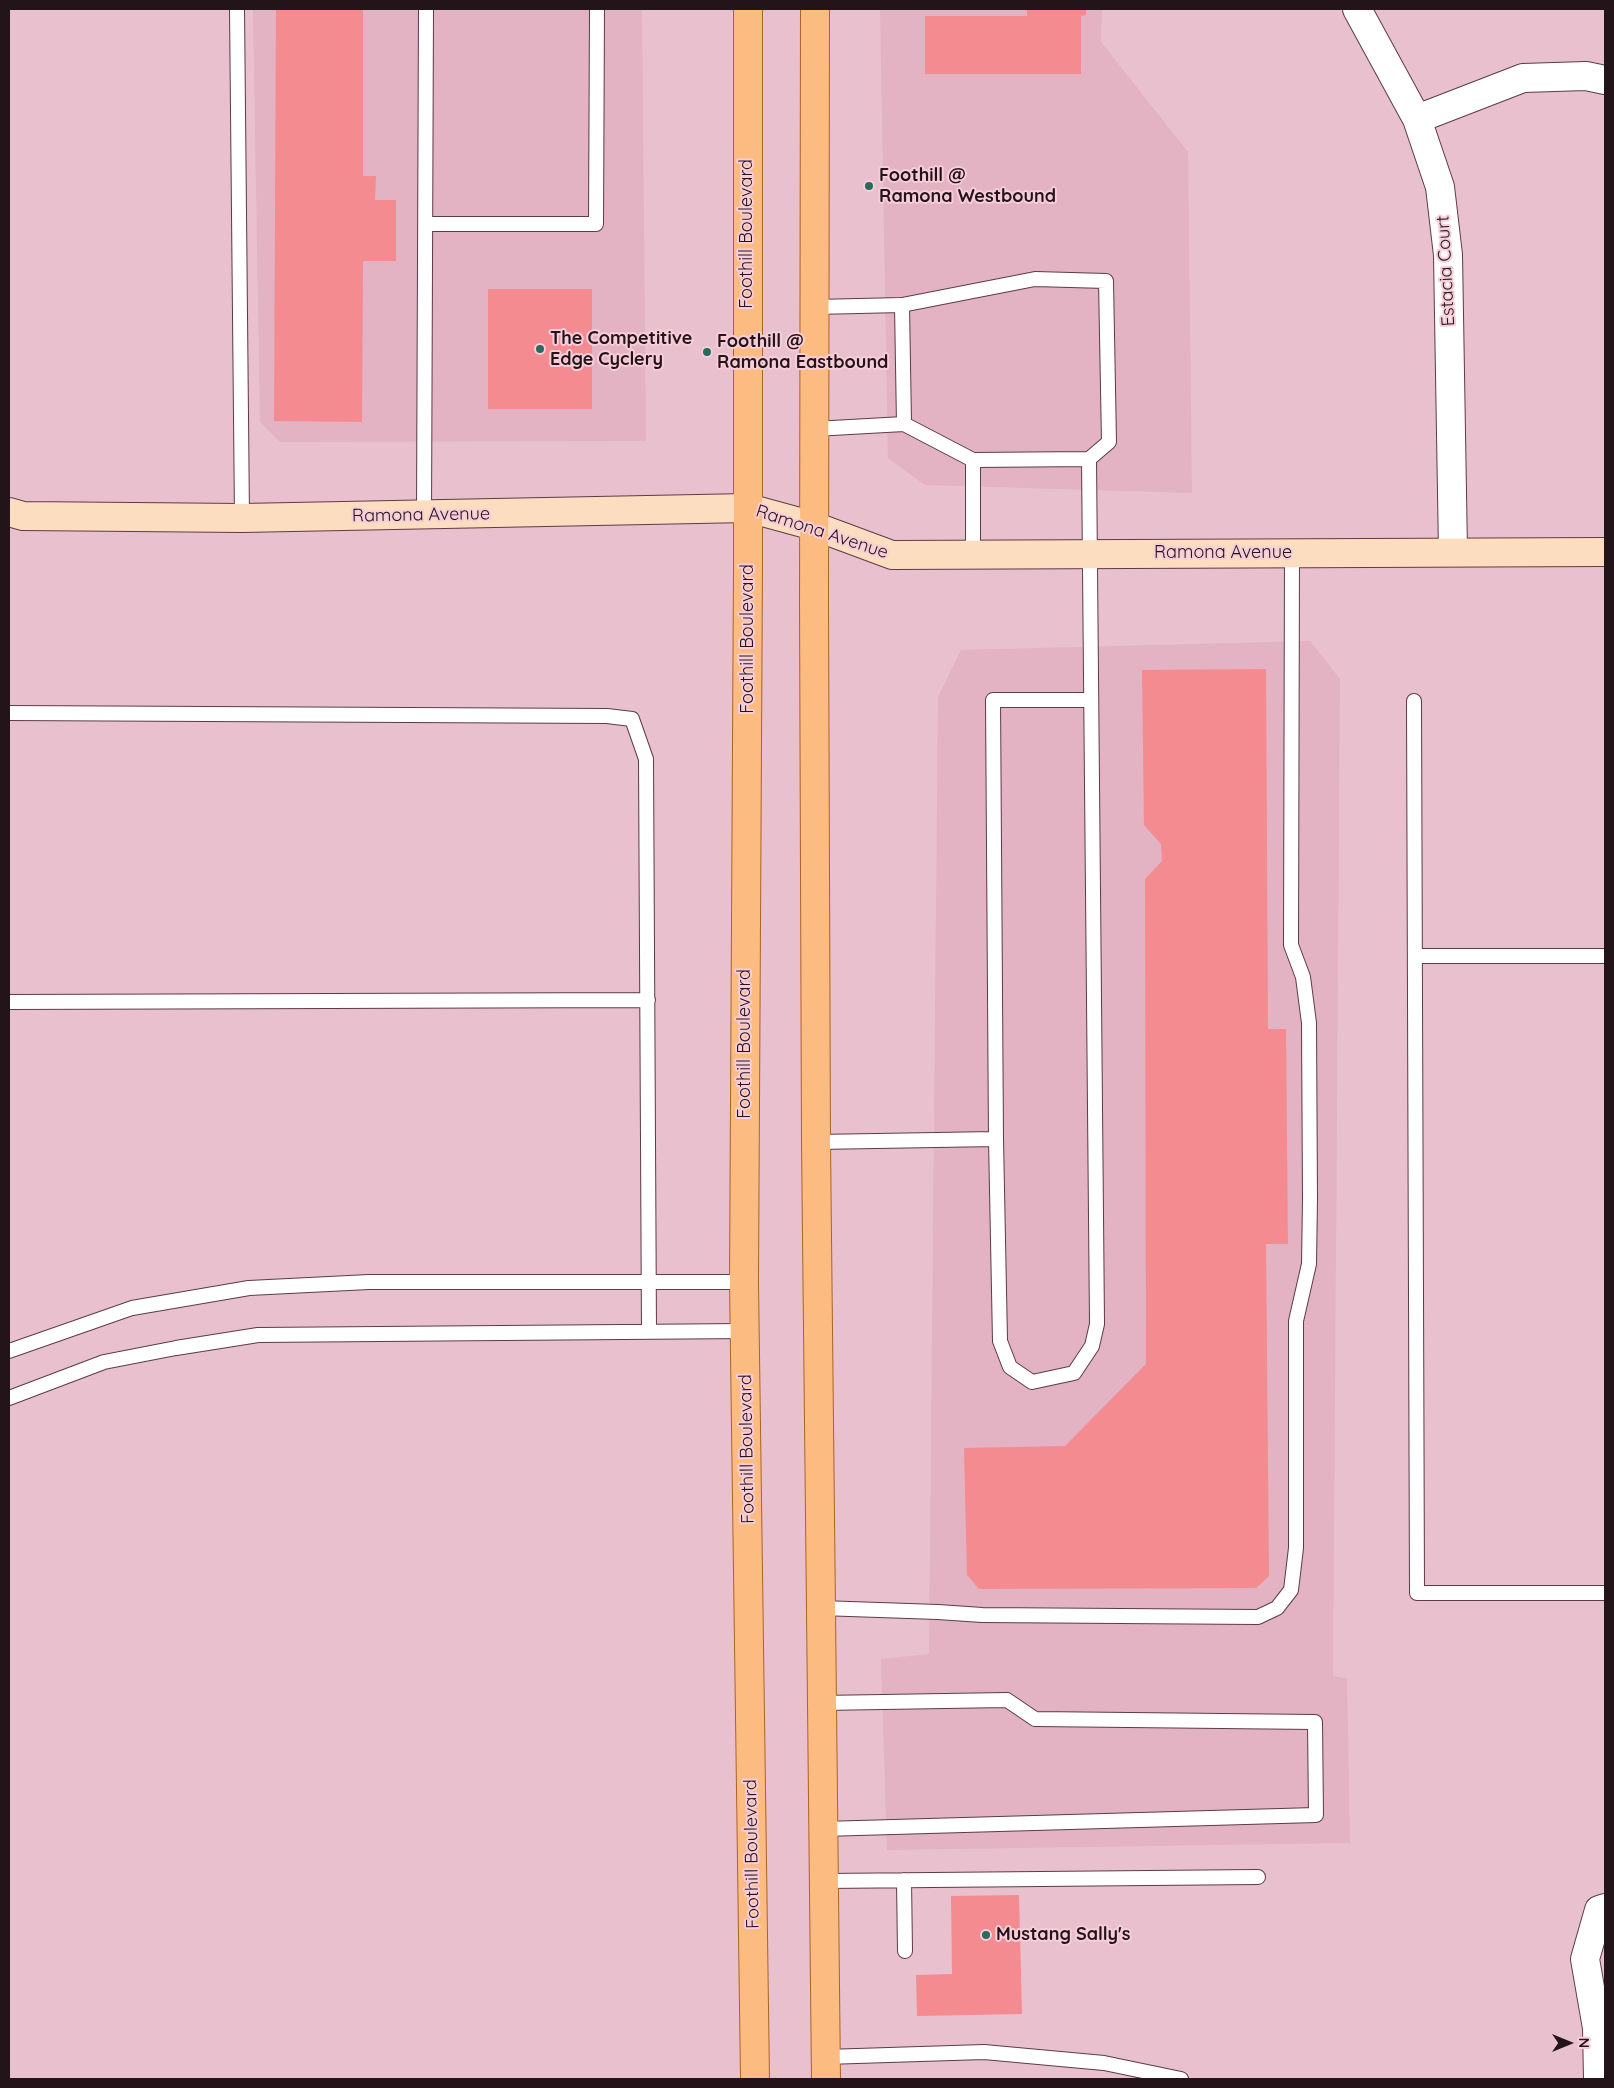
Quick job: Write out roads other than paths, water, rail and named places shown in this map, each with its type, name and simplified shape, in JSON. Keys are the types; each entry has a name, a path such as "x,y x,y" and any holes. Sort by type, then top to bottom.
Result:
{"main road":[{"name":"Foothill Boulevard","path":"748,9 748,508 744,1282 755,2079"},
{"path":"815,9 816,1142 826,2068"}],"street":[{"name":"Estacia Court","path":"1357,9 1417,119 1440,187 1448,255 1453,552"},
{"path":"1417,119 1523,78 1586,76 1605,80"},
{"name":"Ramona Avenue","path":"9,512 23,516 242,518 748,508 814,526 892,555 1605,552"},
{"path":"1598,2079 1598,2028 1585,1959 1602,1909"}],"lane":[{"path":"237,9 242,518"},
{"path":"424,515 426,9"},
{"path":"426,224 596,224 597,9"},
{"path":"814,429 904,424 973,460 1089,459 1109,442 1106,281 1035,279 902,305 815,307"},
{"path":"902,305 904,424"},
{"path":"1089,459 1090,554 1096,1324 1092,1346 1074,1373 1032,1382 1010,1367 1000,1341 996,1139 994,700 1091,700"},
{"path":"973,460 973,555"},
{"path":"820,1608 938,1612 982,1616 1258,1616 1277,1608 1292,1590 1296,1548 1296,1321 1309,1264 1310,1199 1309,1023 1302,977 1292,945 1292,553"},
{"path":"1414,702 1417,1592 1605,1593"},
{"path":"9,713 607,716 632,719 646,759 649,1332"},
{"path":"1415,956 1605,956"},
{"path":"9,1002 648,1000"},
{"path":"816,1142 996,1139"},
{"path":"9,1351 132,1308 249,1288 369,1282 744,1282"},
{"path":"9,1398 104,1362 176,1348 258,1336 745,1331"},
{"path":"821,1703 1007,1700 1035,1718 1315,1722 1316,1815 823,1829"},
{"path":"824,1881 1258,1877"},
{"path":"904,1880 905,1951"},
{"path":"826,2068 984,2052 1104,2063 1180,2079"}],"place":[{"name":"Foothill @ Ramona Westbound","path":"869,186"},
{"name":"The Competitive Edge Cyclery","path":"540,349"},
{"name":"Foothill @ Ramona Eastbound","path":"707,352"},
{"name":"Mustang Sally's","path":"986,1935"}]}
